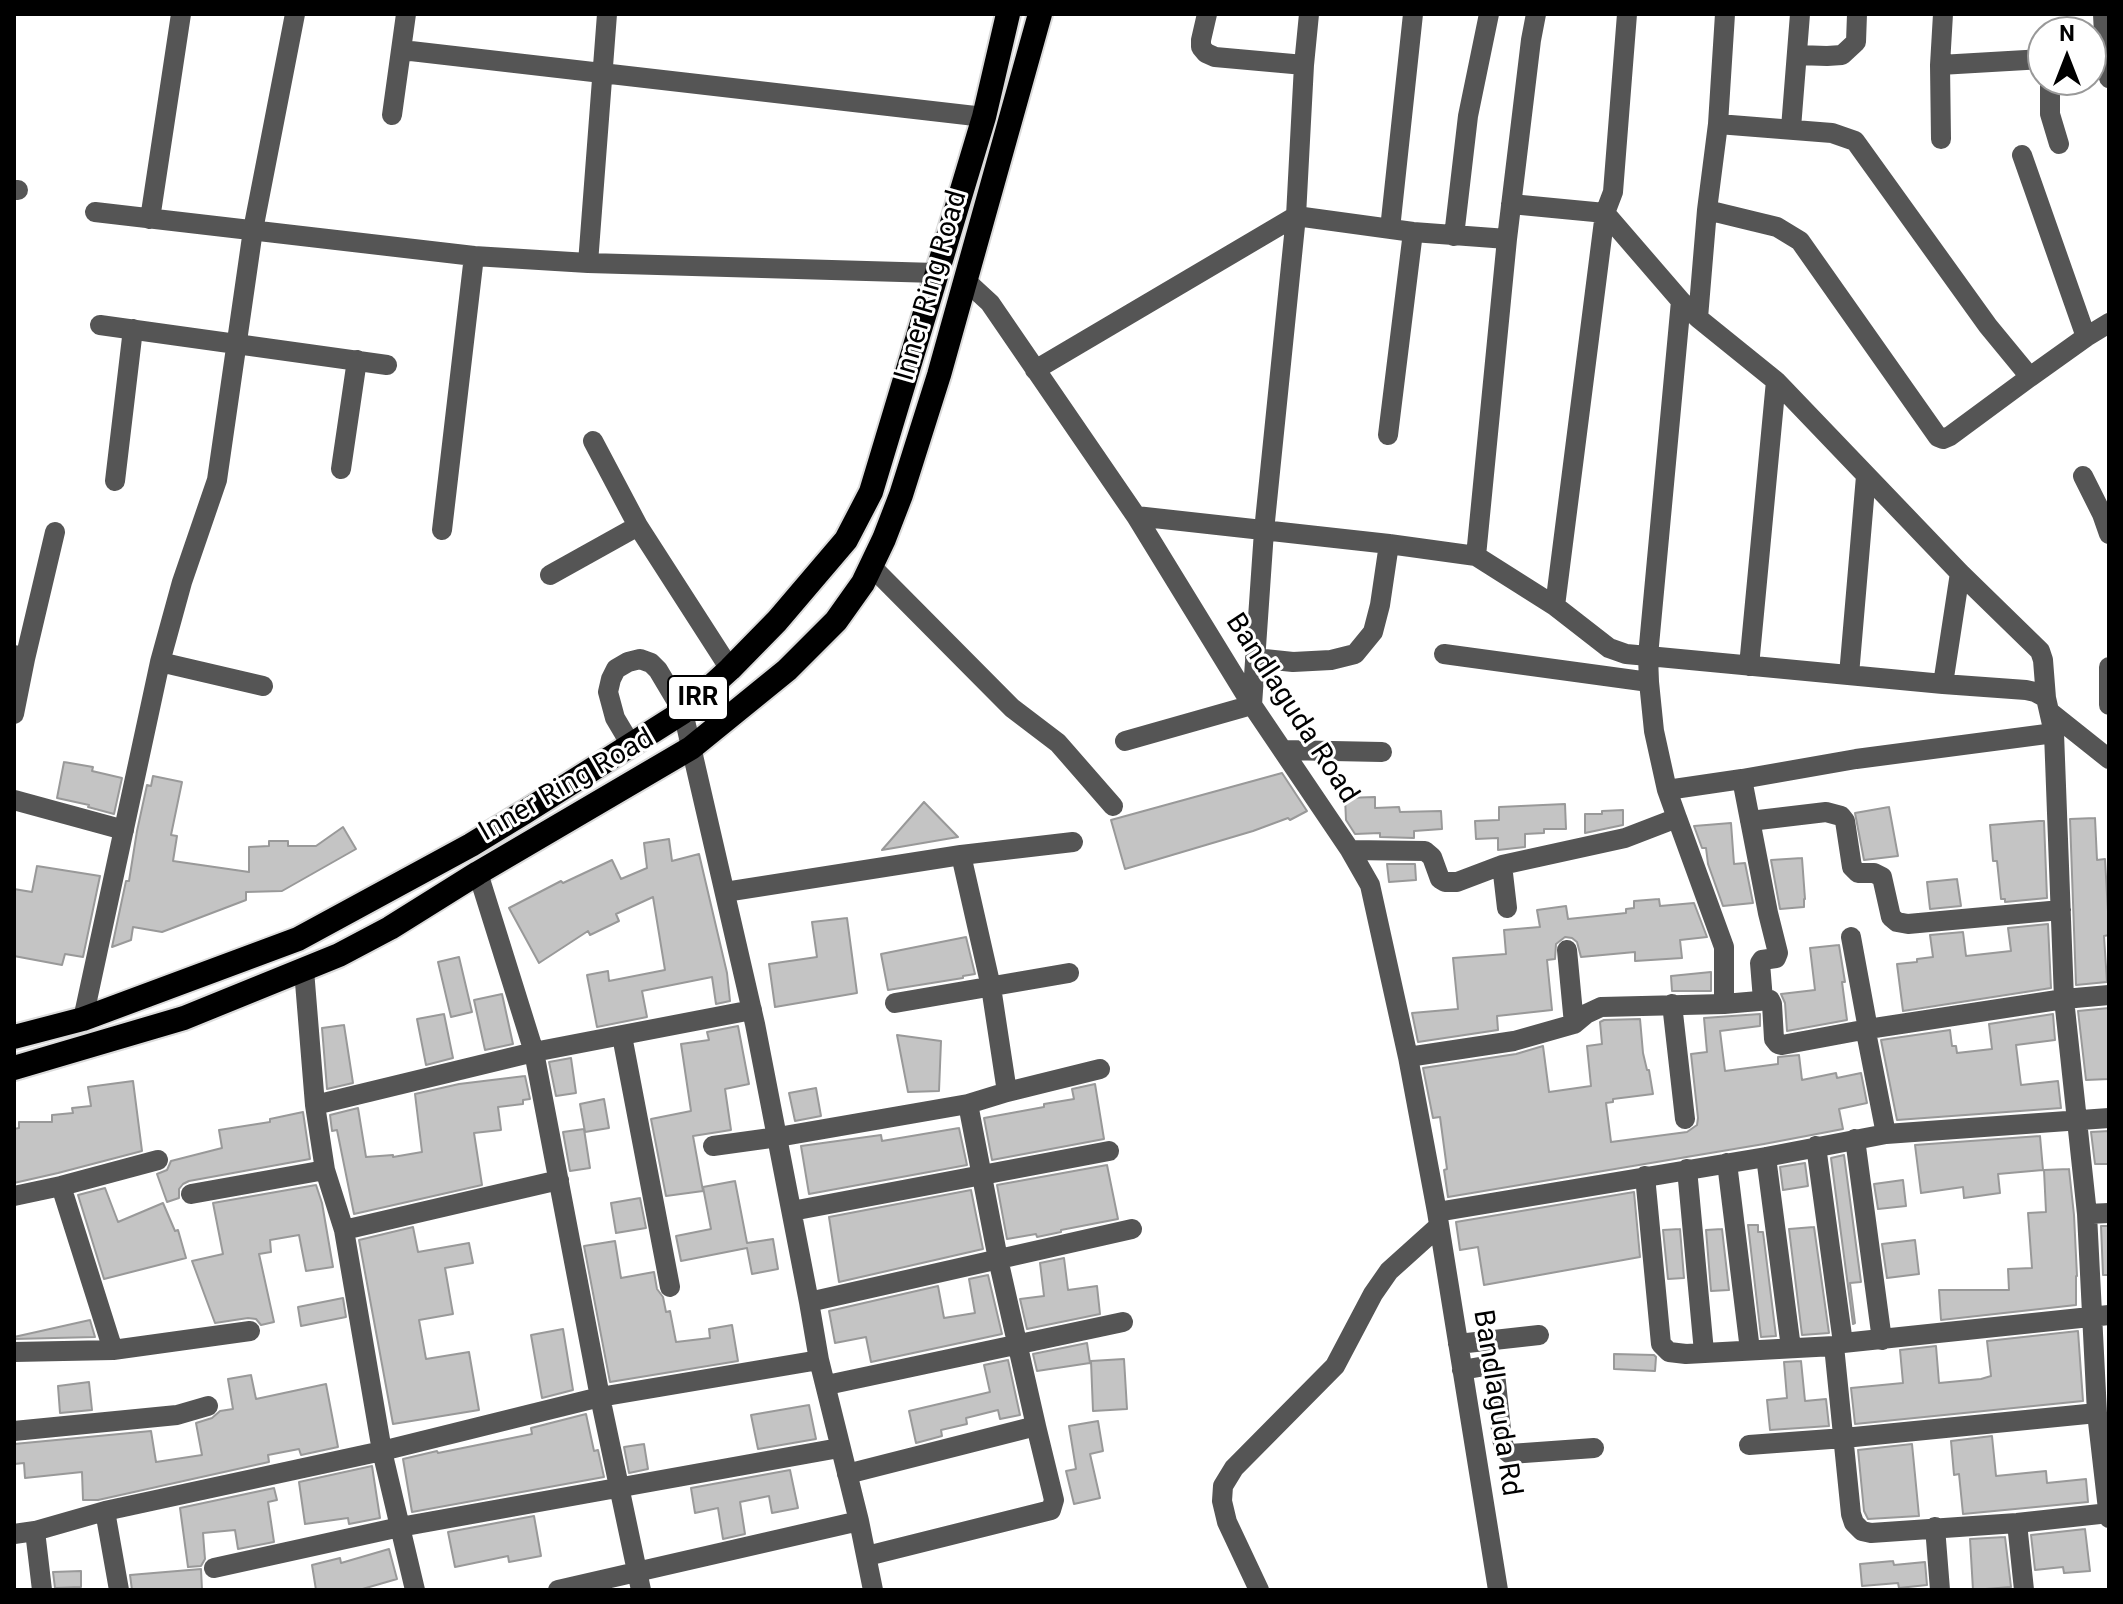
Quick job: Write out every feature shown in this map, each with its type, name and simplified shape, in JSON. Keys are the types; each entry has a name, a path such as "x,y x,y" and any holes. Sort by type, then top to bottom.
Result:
{"highway":[{"name":"Inner Ring Road","path":"14,1037 83,1019 298,939 471,845 683,712 777,621 846,540 871,492 984,117 1008,14"},
{"name":"Inner Ring Road","path":"14,1068 184,1018 339,955 390,928 691,748 797,661 836,621 863,583 901,495 939,375 1040,14"}],"street":[{"path":"150,219 181,14"},
{"path":"83,1019 160,662 182,582 217,480 253,230 295,14"},
{"path":"392,115 406,14"},
{"path":"588,263 607,14"},
{"path":"1207,14 1201,40 1201,47 1206,53 1215,57 1304,65"},
{"path":"1125,741 1252,705 1264,531 1296,216 1309,14"},
{"path":"1390,229 1413,14"},
{"path":"1454,236 1468,116 1489,14"},
{"path":"1476,556 1507,239 1536,14"},
{"path":"1555,606 1605,213 1613,192 1627,14"},
{"path":"1698,318 1718,124 1725,14"},
{"path":"1791,128 1800,14"},
{"path":"1797,55 1842,55 1856,42 1857,14"},
{"path":"1941,139 1943,14"},
{"path":"402,50 984,117"},
{"path":"1940,65 2027,60"},
{"path":"2050,96 2050,114 2059,144"},
{"path":"1718,124 1832,133 1855,141 1988,326 2030,377"},
{"path":"2022,155 2086,337"},
{"path":"1511,204 1605,213 1681,301 1776,381 1960,573 2040,651 2054,733 2064,999 2101,1316 2097,1413 2109,1516 1871,1533 1862,1531 1854,1523 1816,1146"},
{"path":"1707,210 1777,227 1800,241 1938,437 1943,439 2109,323"},
{"path":"95,212 474,256 588,263 936,273"},
{"path":"1035,370 1296,216 1413,232 1507,239"},
{"path":"1388,435 1413,232"},
{"path":"442,530 474,256"},
{"name":"Bandlaguda Road","path":"965,280 990,303 1136,516 1252,705 1350,850 1370,885 1408,1057 1438,1219"},
{"path":"1681,301 1648,656 1649,682 1654,731 1667,790 1724,947 1724,1004"},
{"path":"100,325 387,365"},
{"path":"115,481 133,329"},
{"path":"341,469 357,360"},
{"path":"1749,666 1776,381"},
{"path":"593,441 638,526 730,669"},
{"path":"1849,675 1866,476"},
{"path":"2083,476 2109,534"},
{"path":"1136,516 1476,556 1555,606 1617,652 2035,692 2109,759"},
{"path":"550,575 638,526"},
{"path":"14,714 20,657 55,532"},
{"path":"1255,658 1293,662 1331,660 1355,654 1373,632 1389,544"},
{"path":"871,566 1012,708 1058,743 1113,806"},
{"path":"1943,684 1960,573"},
{"path":"1444,654 1649,682"},
{"path":"631,745 615,718 608,692 616,669 640,659 651,663 665,680 683,712 752,1010 819,1360 873,1590"},
{"path":"160,662 263,686"},
{"path":"2109,667 2109,697"},
{"path":"1667,790 1856,759 2054,733"},
{"path":"1283,750 1382,752"},
{"path":"1742,779 1778,953 1776,958 1760,963 1763,1000"},
{"path":"14,800 124,830"},
{"path":"1750,821 1826,812 1841,816 1845,821 1852,867 1858,873 1874,873 1882,877 1891,917 1897,922 1908,924 2061,910"},
{"path":"1350,850 1425,851 1432,857 1440,879 1450,883 1502,865 1625,838 1677,818"},
{"path":"725,892 961,855 1073,842"},
{"path":"961,855 991,987 1007,1092"},
{"path":"1502,865 1507,908"},
{"path":"478,873 534,1052 600,1397 639,1581"},
{"path":"1851,937 1886,1134"},
{"path":"1567,950 1574,1024"},
{"path":"304,970 315,1105 325,1170 344,1230 382,1451 415,1590"},
{"path":"895,1003 1069,973"},
{"path":"1408,1057 1514,1041 1574,1024 1601,1007 1770,1000 1774,1039 1782,1045 2064,999 2109,995"},
{"path":"1672,1004 1685,1119"},
{"path":"315,1105 534,1052 752,1010"},
{"path":"622,1036 670,1287"},
{"path":"713,1146 968,1104 1100,1069"},
{"path":"867,1556 1051,1510 1054,1500 998,1259 968,1104"},
{"path":"1259,1590 1227,1522 1222,1501 1223,1486 1234,1468 1335,1366 1373,1294 1389,1271 1438,1219 1645,1176 1886,1134 2109,1118"},
{"path":"1855,1139 1882,1340"},
{"path":"792,1211 1109,1151"},
{"path":"1766,1157 1791,1348"},
{"path":"14,1196 158,1160"},
{"path":"1727,1163 1750,1350"},
{"path":"1687,1169 1704,1352"},
{"path":"191,1194 325,1170"},
{"path":"1645,1176 1661,1344 1669,1352 1686,1354 1838,1345 2101,1316"},
{"path":"344,1230 559,1180"},
{"path":"61,1186 113,1350"},
{"path":"2087,1214 2109,1213"},
{"name":"Bandlaguda Rd","path":"1438,1219 1498,1590"},
{"path":"809,1302 1132,1229"},
{"path":"827,1385 1123,1322"},
{"path":"14,1352 113,1350 250,1331"},
{"path":"1458,1344 1539,1335"},
{"path":"14,1534 105,1511 382,1451 600,1397 819,1360"},
{"path":"1462,1370 1485,1366 1495,1373 1502,1439 1505,1450 1510,1454 1594,1448"},
{"path":"14,1431 177,1415 208,1406"},
{"path":"1749,1445 2097,1413"},
{"path":"847,1474 1036,1426"},
{"path":"1474,1443 1502,1439"},
{"path":"214,1568 400,1527 839,1448"},
{"path":"105,1511 119,1590"},
{"path":"558,1590 639,1581 859,1521"},
{"path":"2017,1523 2024,1590"},
{"path":"1935,1527 1940,1590"},
{"path":"35,1531 42,1590"}],"building":[{"path":"64,762 93,767 92,771 122,778 114,814 57,798"},
{"path":"1282,773 1307,811 1290,820 1288,818 1125,869 1111,820"},
{"path":"153,776 182,782 171,835 177,836 173,861 249,872 249,847 269,846 269,841 288,841 288,846 316,846 343,827 356,849 282,891 246,892 246,900 162,932 133,927 131,940 112,947 126,881 129,881 147,785 151,786"},
{"path":"1375,797 1375,808 1399,807 1400,812 1441,811 1442,829 1414,831 1414,838 1380,837 1380,833 1355,834 1346,820 1345,798"},
{"path":"924,802 958,837 882,850"},
{"path":"1565,804 1566,829 1544,829 1544,833 1525,834 1525,847 1498,850 1498,838 1476,839 1475,821 1499,820 1499,807"},
{"path":"1889,807 1898,856 1864,860 1855,813"},
{"path":"1623,810 1623,825 1585,833 1585,814"},
{"path":"2095,818 2097,860 2105,859 2109,929 2109,935 2104,936 2107,982 2076,985 2070,819"},
{"path":"2044,821 2047,898 2005,902 2001,899 1997,861 1993,861 1990,825"},
{"path":"1731,823 1734,864 1745,863 1753,903 1723,906 1708,864 1706,848 1702,848 1694,826"},
{"path":"669,839 672,861 699,854 727,973 730,1001 716,1004 712,977 642,991 647,1017 597,1027 587,975 608,971 609,981 665,970 653,897 616,914 619,921 590,935 588,931 539,963 509,908 561,881 563,883 612,860 621,879 647,868 644,843"},
{"path":"1802,858 1804,907 1780,909 1771,860"},
{"path":"1387,864 1415,864 1416,880 1389,882"},
{"path":"37,866 100,876 83,957 65,954 62,965 14,956 14,889 32,892"},
{"path":"1957,879 1961,906 1930,909 1927,882"},
{"path":"1659,899 1660,906 1694,903 1707,937 1680,940 1682,958 1635,961 1635,952 1581,957 1577,942 1565,937 1556,944 1555,959 1547,960 1552,1010 1497,1016 1498,1030 1418,1042 1412,1013 1458,1009 1453,958 1506,954 1504,930 1540,927 1537,910 1566,906 1568,919 1626,913 1626,909 1634,908 1634,901"},
{"path":"847,918 857,993 775,1007 769,964 817,957 812,922"},
{"path":"2048,924 2051,988 1903,1011 1897,964 1933,957 1930,935 1963,932 1966,956 2011,951 2008,928"},
{"path":"966,937 975,974 888,990 881,954"},
{"path":"1839,945 1847,1020 1787,1031 1785,1003 1781,994 1815,990 1810,948"},
{"path":"459,957 472,1012 451,1017 438,962"},
{"path":"1711,972 1711,991 1672,991 1671,976"},
{"path":"502,994 513,1044 485,1050 474,1000"},
{"path":"2109,1008 2109,1079 2086,1080 2078,1011"},
{"path":"444,1014 453,1058 426,1065 417,1019"},
{"path":"1760,1014 1760,1026 1720,1031 1725,1071 1778,1064 1778,1057 1799,1055 1802,1080 1836,1073 1837,1078 1861,1073 1867,1103 1839,1109 1843,1129 1448,1197 1440,1117 1433,1118 1423,1068 1516,1054 1543,1046 1549,1092 1591,1086 1587,1046 1602,1044 1600,1022 1640,1019 1643,1053 1653,1094 1613,1099 1613,1102 1606,1103 1611,1142 1687,1132 1697,1125 1691,1054 1707,1052 1704,1018"},
{"path":"2053,1014 2055,1040 2016,1045 2021,1085 2058,1081 2061,1108 1897,1120 1881,1040 1950,1030 1952,1046 1956,1046 1957,1053 1992,1049 1989,1024"},
{"path":"344,1025 353,1083 327,1089 322,1028"},
{"path":"738,1026 749,1084 725,1089 731,1130 693,1136 703,1191 666,1196 651,1119 691,1111 681,1044 709,1040 707,1032"},
{"path":"897,1035 941,1041 939,1091 908,1092"},
{"path":"571,1058 576,1093 556,1096 549,1062"},
{"path":"525,1076 530,1099 523,1100 523,1104 498,1107 501,1130 474,1133 482,1185 354,1214 337,1130 332,1131 330,1115 358,1108 366,1157 393,1157 422,1152 415,1094 459,1084"},
{"path":"133,1081 142,1151 14,1183 14,1129 19,1128 19,1122 52,1122 52,1115 73,1113 72,1108 91,1106 88,1087"},
{"path":"1095,1084 1104,1139 992,1160 984,1118 1074,1099 1072,1089"},
{"path":"816,1088 821,1116 795,1121 789,1093"},
{"path":"604,1099 609,1128 585,1132 580,1104"},
{"path":"303,1112 310,1159 189,1181 179,1189 179,1198 167,1202 157,1174 167,1170 171,1161 222,1148 219,1130 270,1122 270,1119"},
{"path":"959,1128 967,1165 809,1194 801,1146 881,1135 882,1141"},
{"path":"584,1129 590,1168 570,1171 563,1132"},
{"path":"2109,1131 2109,1164 2095,1164 2091,1132"},
{"path":"2040,1136 2043,1170 1998,1174 2000,1193 1964,1198 1963,1187 1921,1193 1915,1145"},
{"path":"1844,1155 1861,1282 1850,1283 1853,1324 1831,1158"},
{"path":"1805,1163 1808,1186 1783,1190 1780,1167"},
{"path":"1107,1165 1118,1219 1037,1237 1036,1234 1007,1239 997,1185"},
{"path":"2069,1169 2074,1215 2076,1305 1941,1320 1939,1290 2009,1290 2008,1269 2032,1268 2028,1213 2046,1212 2044,1170"},
{"path":"1903,1180 1906,1206 1878,1209 1874,1184"},
{"path":"735,1181 747,1243 773,1239 778,1269 752,1274 747,1248 681,1261 676,1236 711,1229 703,1187"},
{"path":"316,1185 333,1267 306,1271 299,1235 270,1240 271,1252 259,1254 274,1322 261,1325 256,1319 248,1318 215,1323 192,1261 223,1254 213,1203"},
{"path":"105,1188 118,1222 163,1203 175,1231 178,1230 186,1258 104,1279 78,1195"},
{"path":"971,1190 983,1249 839,1282 829,1217"},
{"path":"1634,1192 1640,1257 1484,1285 1478,1247 1460,1250 1456,1222"},
{"path":"640,1198 646,1228 616,1233 611,1203"},
{"path":"1748,1225 1758,1225 1758,1232 1763,1232 1776,1336 1761,1337"},
{"path":"2101,1226 2109,1226 2109,1275 2103,1275"},
{"path":"413,1227 418,1252 469,1243 473,1263 445,1268 453,1314 419,1320 426,1359 469,1352 479,1410 393,1424 359,1240"},
{"path":"1814,1227 1829,1333 1802,1335 1789,1229"},
{"path":"1680,1229 1684,1278 1668,1279 1663,1230"},
{"path":"1722,1229 1729,1290 1711,1291 1706,1230"},
{"path":"1915,1240 1919,1274 1887,1278 1882,1244"},
{"path":"615,1241 621,1278 654,1272 666,1312 670,1311 676,1342 710,1338 709,1329 732,1325 738,1361 610,1382 584,1246"},
{"path":"1064,1258 1068,1290 1097,1286 1100,1314 1027,1329 1020,1299 1044,1296 1040,1263"},
{"path":"988,1275 1002,1334 871,1362 866,1337 835,1343 829,1311 938,1286 944,1318 975,1313 969,1279"},
{"path":"343,1298 346,1317 301,1326 298,1307"},
{"path":"90,1320 95,1337 14,1339 14,1337"},
{"path":"563,1329 573,1390 542,1398 531,1335"},
{"path":"2078,1331 2083,1401 1855,1424 1851,1388 1903,1383 1900,1350 1936,1346 1939,1383 1981,1379 1991,1376 1987,1341"},
{"path":"1087,1343 1090,1363 1037,1371 1033,1354"},
{"path":"1614,1354 1654,1355 1655,1371 1614,1369"},
{"path":"1124,1359 1127,1409 1093,1411 1091,1361"},
{"path":"1008,1360 1020,1415 1000,1419 998,1410 966,1418 967,1424 941,1430 942,1436 916,1443 909,1411 990,1392 984,1365"},
{"path":"1801,1361 1805,1401 1826,1399 1829,1426 1770,1430 1767,1400 1787,1398 1784,1362"},
{"path":"251,1375 256,1399 326,1384 338,1447 301,1455 299,1449 268,1455 269,1462 98,1500 83,1500 82,1472 25,1478 24,1463 14,1464 14,1444 151,1431 156,1462 202,1455 196,1423 212,1418 220,1411 233,1409 228,1379"},
{"path":"89,1382 92,1410 60,1413 58,1386"},
{"path":"809,1405 816,1439 758,1449 751,1415"},
{"path":"586,1414 594,1451 598,1450 604,1477 412,1512 403,1459 532,1434 531,1428"},
{"path":"1098,1421 1103,1451 1090,1454 1100,1498 1074,1504 1066,1471 1076,1469 1069,1426"},
{"path":"1992,1436 1996,1476 2046,1471 2047,1483 2086,1479 2088,1502 1963,1514 1959,1474 1954,1475 1951,1441"},
{"path":"644,1444 648,1469 629,1473 624,1447"},
{"path":"1912,1444 1919,1516 1868,1519 1864,1511 1858,1450"},
{"path":"372,1466 380,1518 349,1524 348,1518 305,1524 299,1482"},
{"path":"790,1470 798,1508 772,1513 769,1496 740,1502 745,1534 723,1539 718,1508 695,1513 691,1488"},
{"path":"274,1488 277,1500 268,1502 274,1542 238,1549 235,1530 203,1533 205,1559 201,1566 188,1567 180,1508"},
{"path":"534,1516 541,1556 509,1562 508,1556 455,1567 448,1532"},
{"path":"2085,1529 2090,1571 2064,1573 2063,1567 2035,1570 2031,1535"},
{"path":"2005,1537 2011,1587 1973,1590 1970,1539"},
{"path":"389,1549 397,1579 359,1590 316,1590 312,1565 340,1558 341,1563"},
{"path":"1893,1561 1894,1565 1925,1562 1927,1585 1899,1588 1898,1583 1862,1586 1860,1564"},
{"path":"201,1569 202,1590 132,1590 130,1575"},
{"path":"81,1571 81,1587 55,1588 53,1572"}]}
